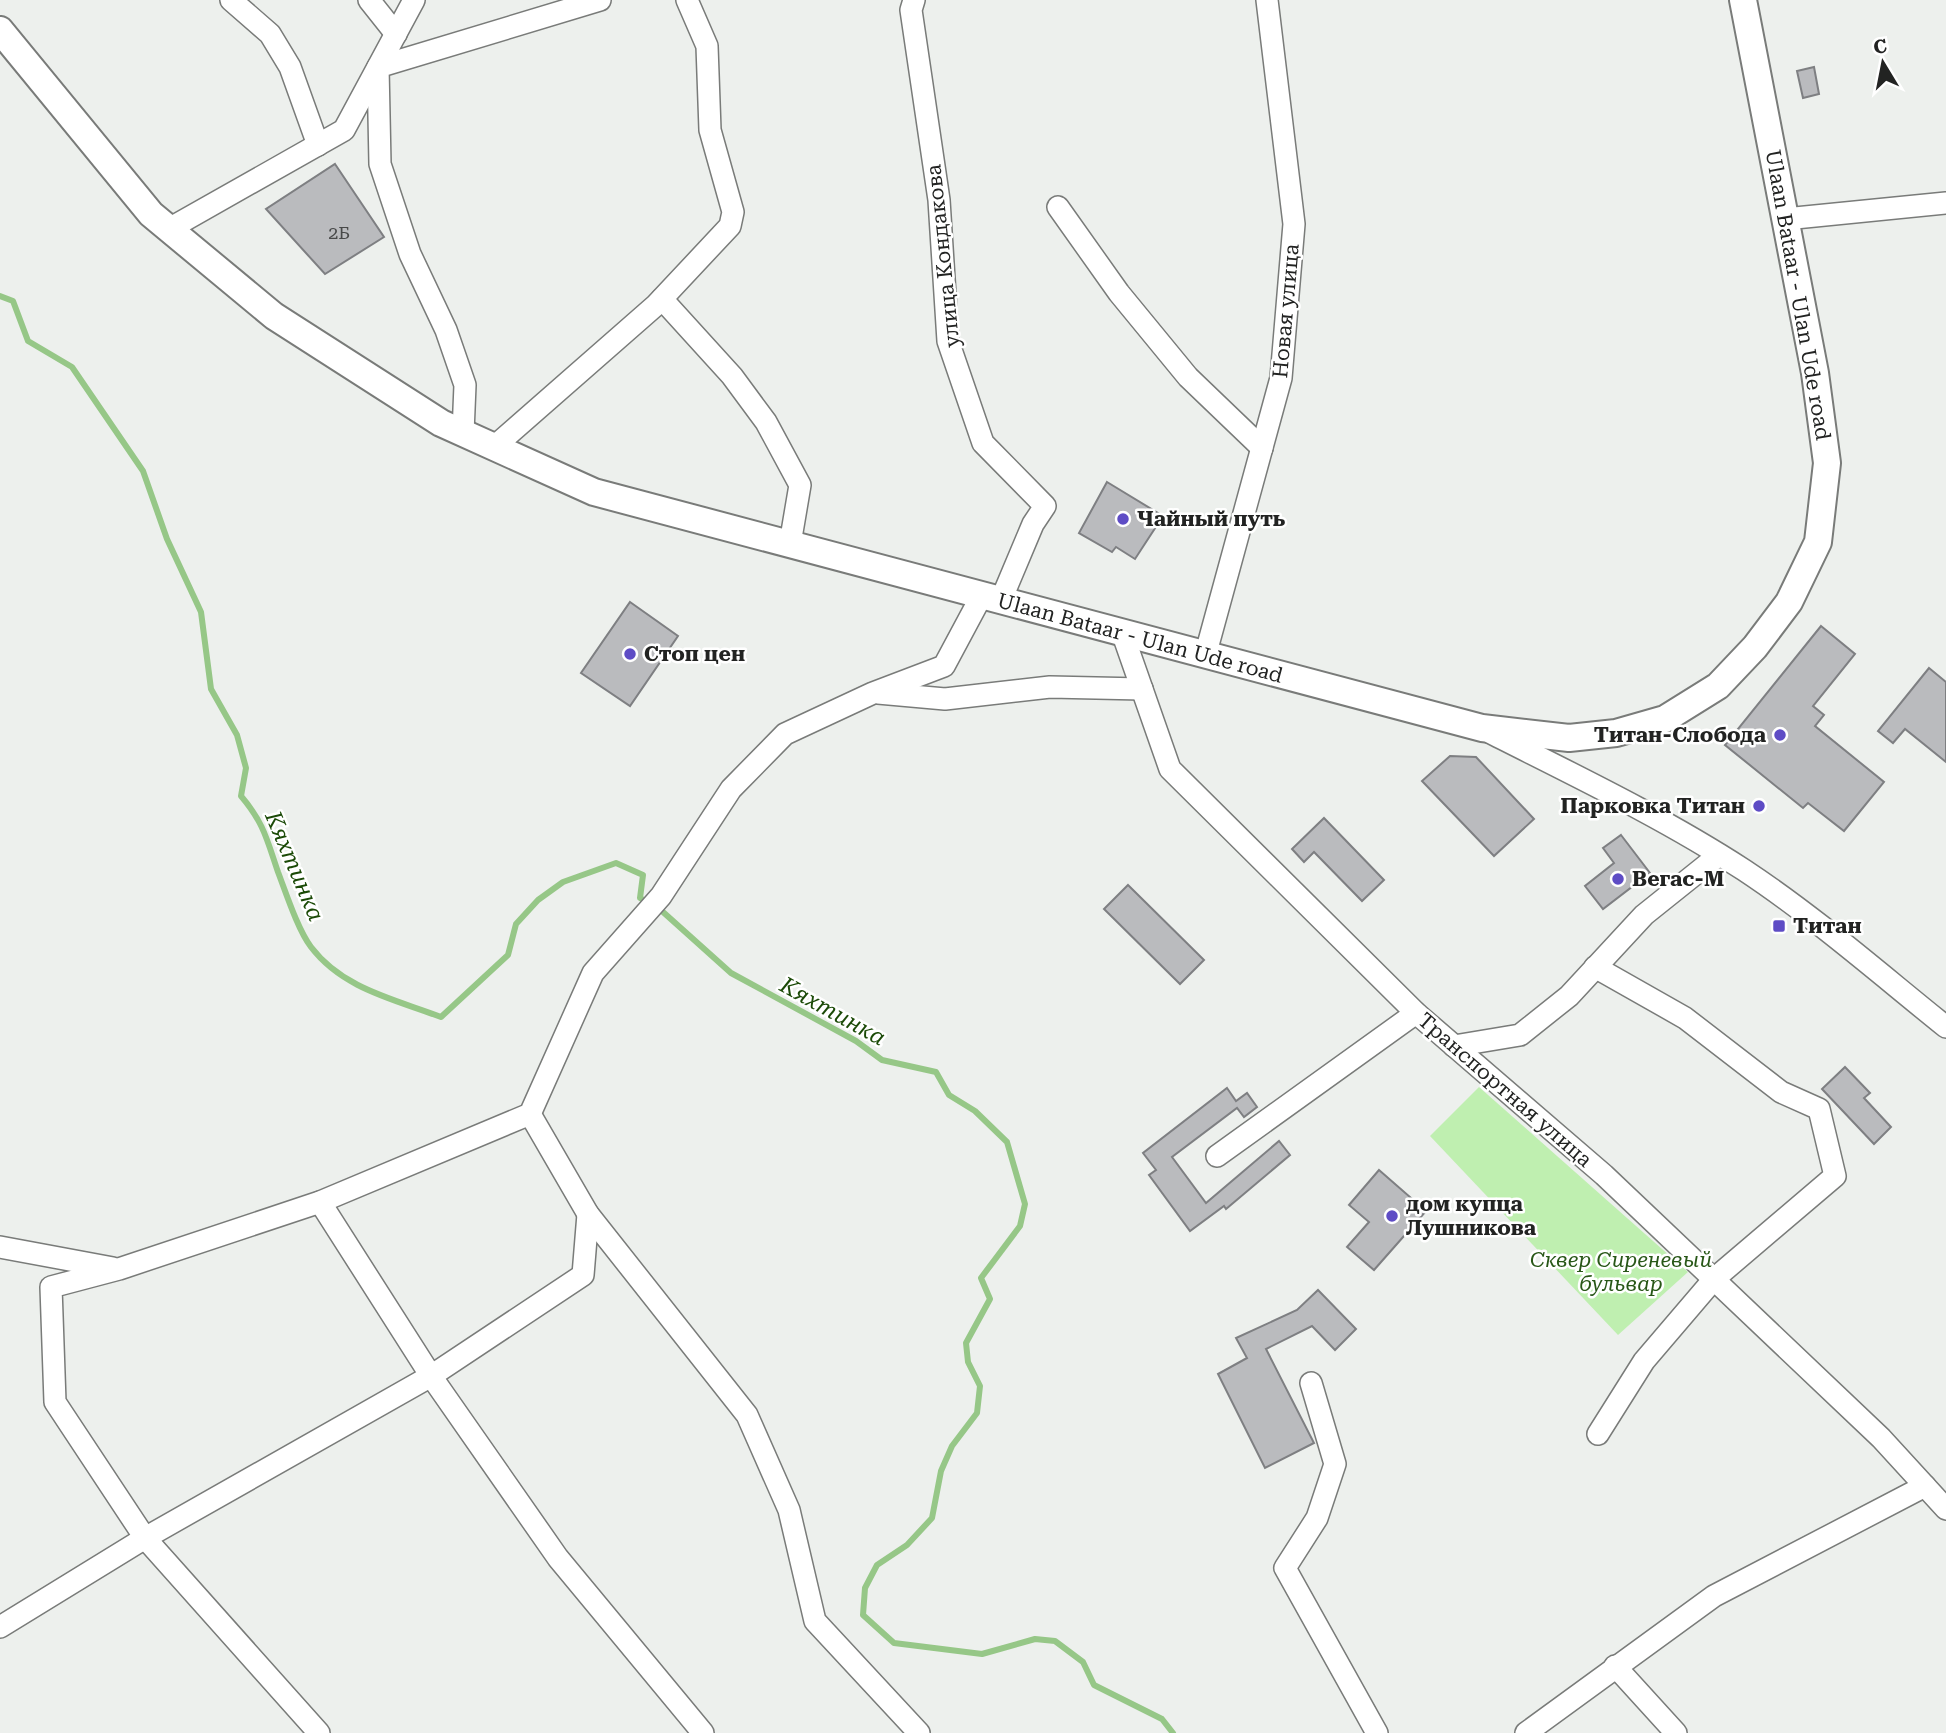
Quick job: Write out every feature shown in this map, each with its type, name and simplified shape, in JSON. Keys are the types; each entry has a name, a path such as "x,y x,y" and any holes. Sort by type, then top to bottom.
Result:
{"main road":[{"name":"Ulaan Bataar - Ulan Ude road","path":"0,30 151,215 274,316 441,423 494,447 594,492 1482,728 1569,738 1616,733 1665,719 1718,686 1755,648 1789,602 1818,541 1827,463 1815,373 1745,7"}],"street":[{"path":"232,0 270,34 290,67 318,145"},
{"path":"369,0 396,34"},
{"path":"169,229 344,130 414,0"},
{"path":"378,67 600,0"},
{"path":"494,447 662,299 730,226 733,212 710,130 707,46 687,0"},
{"name":"улица Кондакова","path":"914,0 911,10 939,200 948,341 983,443 1045,506 991,598"},
{"name":"Новая улица","path":"1205,656 1281,378 1294,223 1267,0"},
{"path":"378,67 380,163 410,254 446,330 465,385 463,433"},
{"path":"1785,219 1946,203"},
{"path":"1058,207 1119,293 1188,377 1262,448"},
{"path":"662,299 766,422 800,485 790,544"},
{"path":"319,1733 145,1538 55,1402 51,1287 118,1269 320,1202 530,1114 593,973 661,896 731,789 785,734 873,693 944,666 991,598"},
{"name":"Транспортная улица","path":"1122,632 1170,769 1416,1013 1604,1175 1881,1438 1946,1509"},
{"path":"873,693 945,699 1050,687 1142,689"},
{"path":"1482,728 1614,796 1718,855 1798,908 1946,1027"},
{"path":"1454,1046 1520,1035 1569,996 1644,915 1718,855"},
{"path":"1595,967 1685,1018 1781,1092 1819,1109 1835,1175 1714,1279 1644,1361 1598,1434"},
{"path":"1216,1156 1416,1013"},
{"path":"530,1114 588,1214 747,1415 789,1510 815,1622 919,1733"},
{"path":"320,1202 432,1376 558,1558 703,1733"},
{"path":"0,1627 145,1538 432,1376 583,1275 588,1214"},
{"path":"0,1247 118,1269"},
{"path":"1311,1382 1335,1464 1317,1518 1285,1568 1377,1733"},
{"path":"1526,1733 1714,1596 1925,1486"},
{"path":"1615,1666 1676,1733"}],"green space":[{"name":"Сквер Сиреневый бульвар","path":"1479,1087 1688,1272 1618,1335 1430,1136"}],"building":[{"path":"1814,67 1819,94 1803,98 1797,71"},
{"path":"335,164 384,237 325,274 266,209"},
{"name":"Чайный путь","path":"1107,482 1163,516 1135,559 1116,547 1112,552 1079,533"},
{"name":"Стоп цен","path":"630,602 678,636 630,706 581,673"},
{"name":"Титан-Слобода","path":"1821,626 1855,654 1813,706 1824,715 1815,726 1884,782 1844,831 1808,803 1803,808 1725,745"},
{"path":"1929,668 1946,682 1946,762 1905,729 1893,743 1878,731"},
{"path":"1450,756 1476,757 1534,819 1494,856 1422,781"},
{"path":"1324,818 1384,880 1362,901 1314,852 1304,862 1292,849"},
{"name":"Вегас-М","path":"1621,835 1650,873 1603,909 1585,886 1614,863 1603,848"},
{"path":"1128,885 1204,960 1180,984 1104,909"},
{"path":"1845,1067 1870,1093 1864,1098 1891,1127 1874,1144 1822,1089"},
{"path":"1227,1088 1236,1101 1247,1093 1257,1107 1244,1117 1237,1108 1172,1157 1206,1203 1279,1141 1290,1155 1226,1209 1224,1206 1190,1231 1149,1175 1156,1170 1143,1153"},
{"name":"дом купца Лушникова","path":"1379,1170 1426,1211 1374,1270 1347,1247 1369,1222 1349,1205"},
{"path":"1318,1290 1356,1329 1335,1350 1312,1326 1266,1349 1314,1443 1265,1468 1218,1374 1247,1358 1236,1338 1297,1310"}],"waterway":[{"name":"Кяхтинка","path":"0,296 13,301 28,341 72,367 143,471 167,539 201,612 211,689 237,735 246,768 241,796 264,832 301,931 324,961 338,973 370,991 441,1017 508,955 516,924 538,900 563,882 616,863 643,875 640,898 649,903"},
{"name":"Кяхтинка","path":"663,912 731,973 856,1041 882,1060 936,1072 949,1095 975,1111 1007,1142 1025,1204 1020,1226 981,1278 990,1299 966,1343 968,1362 980,1386 977,1413 952,1446 941,1471 932,1518 907,1545 877,1565 865,1588 863,1615 894,1643 982,1654 1035,1639 1055,1641 1083,1662 1094,1685 1162,1719 1173,1733"}],"place":[{"name":"Чайный путь","path":"1123,519"},
{"name":"Стоп цен","path":"630,654"},
{"name":"Титан-Слобода","path":"1780,735"},
{"name":"Парковка Титан","path":"1759,806"},
{"name":"Вегас-М","path":"1618,879"},
{"name":"Титан","path":"1779,926"},
{"name":"дом купца Лушникова","path":"1392,1216"}]}
